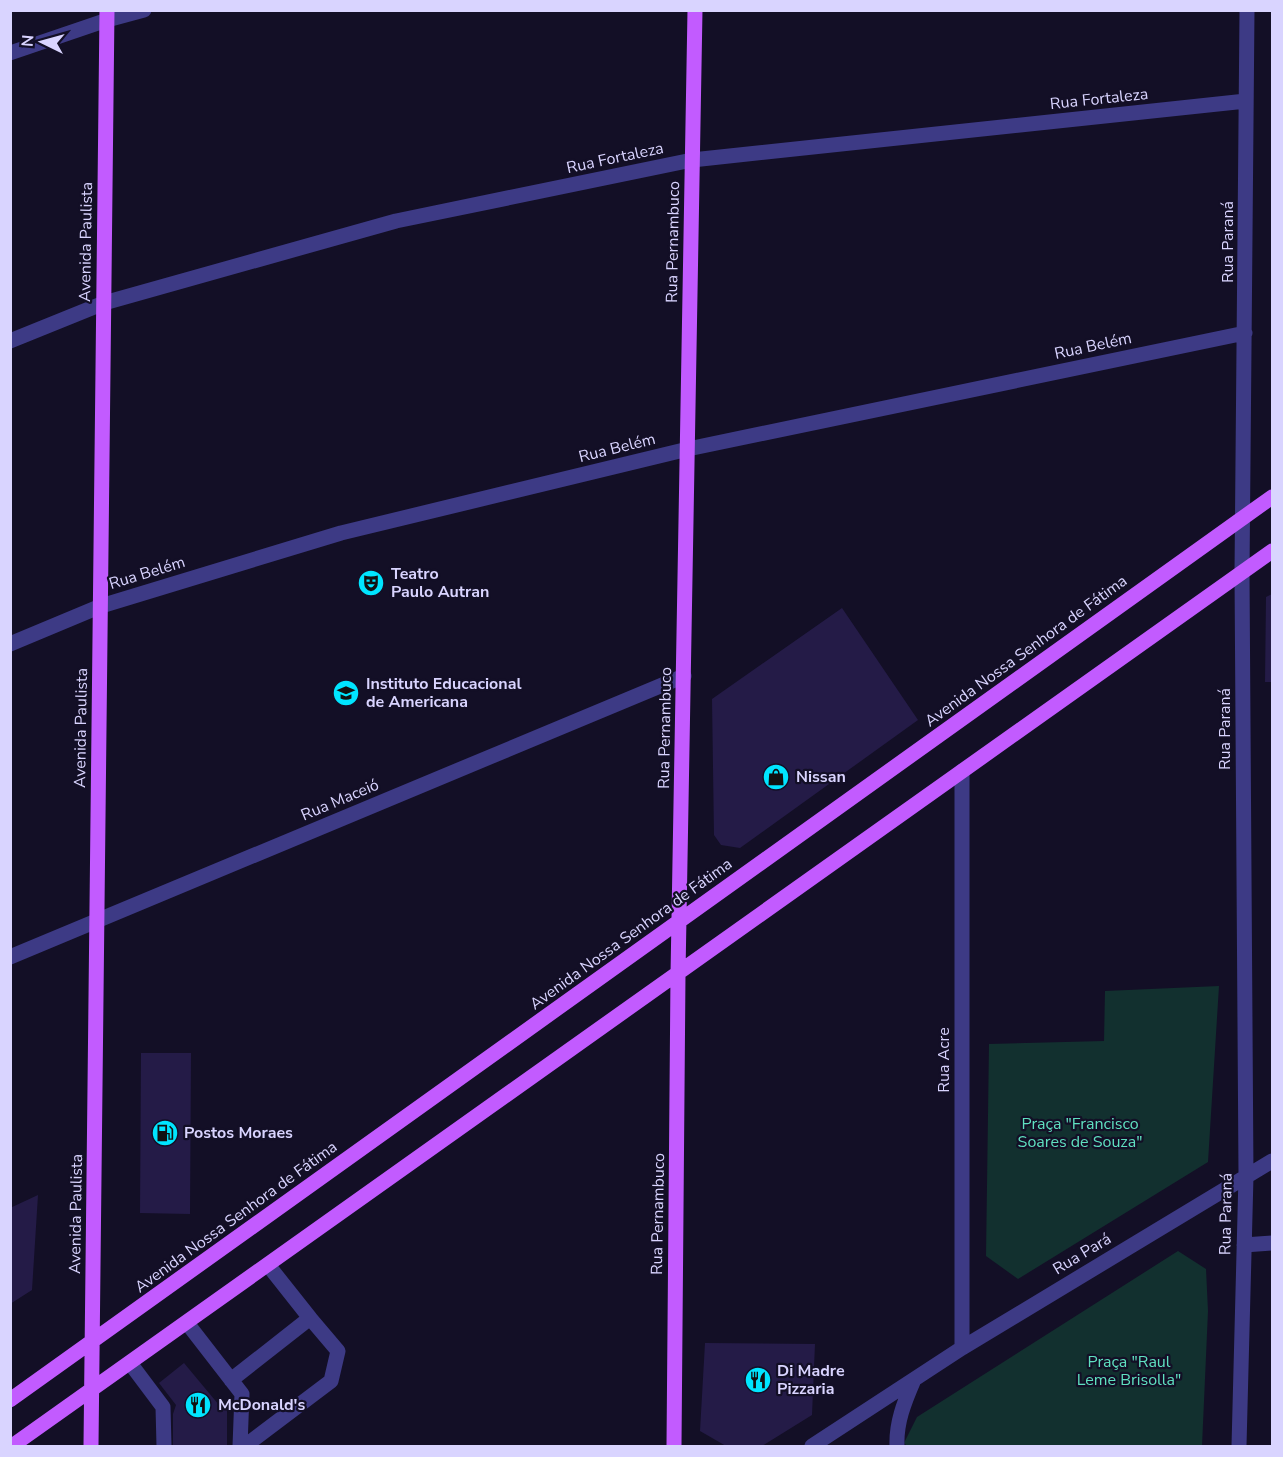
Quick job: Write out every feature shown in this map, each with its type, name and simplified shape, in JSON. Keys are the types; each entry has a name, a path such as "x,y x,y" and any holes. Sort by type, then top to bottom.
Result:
{"main road":[{"name":"Rua Pernambuco","path":"674,1446 678,974 694,10"},
{"name":"Avenida Paulista","path":"91,1446 107,15"},
{"name":"Avenida Nossa Senhora de Fátima","path":"10,1400 1272,497"},
{"path":"12,1446 1272,551"}],"street":[{"path":"10,53 107,15 144,10"},
{"name":"Rua Paraná","path":"1239,1446 1245,1176 1242,573 1247,10"},
{"name":"Rua Fortaleza","path":"10,341 104,303 396,222 692,160 1246,101"},
{"name":"Rua Belém","path":"10,644 100,606 341,533 688,449 1245,333"},
{"name":"Rua Maceió","path":"10,957 684,676"},
{"name":"Rua Acre","path":"962,771 962,1348"},
{"name":"Rua Pará","path":"812,1446 962,1348 1272,1161"},
{"path":"1244,1245 1272,1243"},
{"path":"245,1446 331,1381 338,1351 268,1265"},
{"path":"231,1380 310,1318"},
{"path":"187,1323 242,1394 240,1446"},
{"path":"130,1363 164,1407 164,1446"},
{"path":"897,1446 896,1431 913,1382"}],"green space":[{"name":"Praça \"Francisco Soares de Souza\"","path":"1219,986 1208,1162 1018,1279 986,1256 989,1044 1104,1041 1105,991"},
{"name":"Praça \"Raul Leme Brisolla\"","path":"1178,1251 1206,1269 1208,1311 1202,1446 907,1446 904,1443 917,1417"}],"building":[{"path":"1272,594 1272,682 1265,682 1266,597"},
{"name":"Nissan","path":"842,608 918,720 740,848 721,845 714,835 712,699"},
{"name":"Postos Moraes","path":"141,1053 191,1053 190,1214 140,1213"},
{"path":"38,1195 32,1290 10,1304 10,1208"},
{"name":"Di Madre Pizzaria","path":"705,1343 815,1344 812,1415 762,1446 726,1446 700,1431"},
{"name":"McDonald's","path":"184,1363 219,1405 227,1405 227,1446 173,1446 173,1414 176,1405 159,1383"}],"place":[{"name":"Teatro Paulo Autran","path":"371,583"},
{"name":"Instituto Educacional de Americana","path":"346,693"},
{"name":"Nissan","path":"776,777"},
{"name":"Postos Moraes","path":"165,1133"},
{"name":"Di Madre Pizzaria","path":"758,1380"},
{"name":"McDonald's","path":"198,1405"}]}
